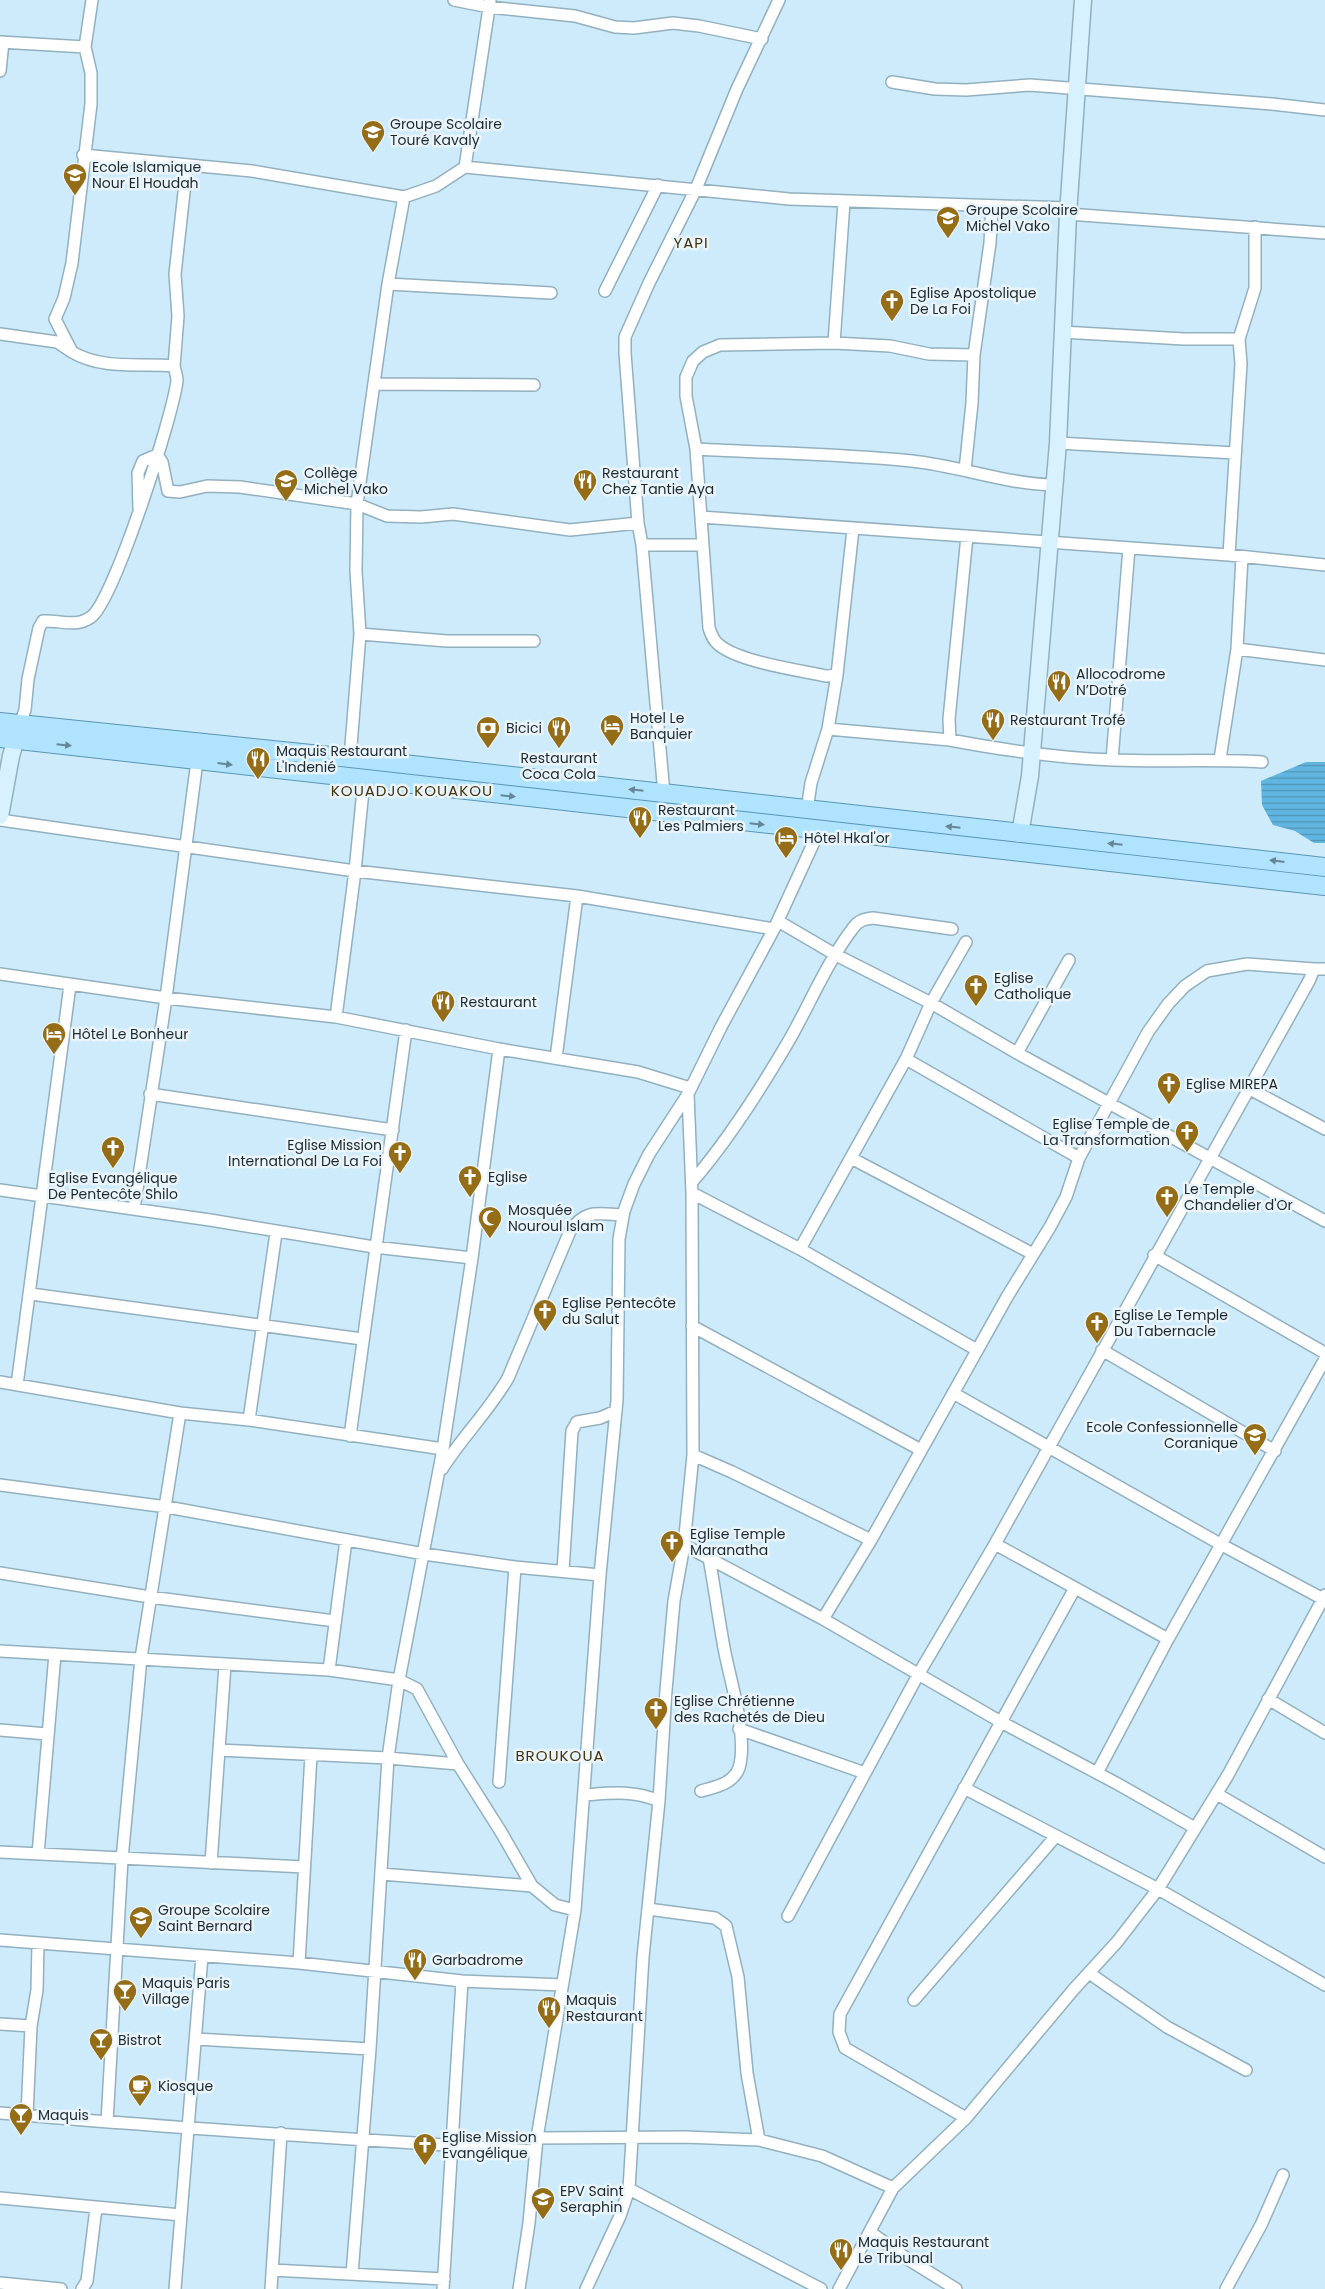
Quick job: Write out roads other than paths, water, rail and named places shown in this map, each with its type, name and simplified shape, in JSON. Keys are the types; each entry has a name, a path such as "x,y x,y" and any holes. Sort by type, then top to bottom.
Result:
{"main road":[{"path":"0,722 12,734 197,760 819,831 1325,886"},
{"path":"12,734 350,758 1325,867"}],"street":[{"path":"72,352 55,319 64,298 72,263 83,155 91,104 91,73 85,47 92,0"},
{"path":"454,0 576,16 615,27 634,28 673,24 699,26 762,39"},
{"path":"664,794 642,545 638,523 625,337 649,283 696,189 737,89 779,0"},
{"path":"1020,834 1032,753 1058,443 1068,211 1083,0"},
{"path":"465,167 490,4"},
{"path":"0,71 1,42 85,47"},
{"path":"892,82 935,89 966,90 1030,86 1272,104 1325,110"},
{"path":"83,155 252,170 404,197 436,186 465,167 789,199 992,206 1325,233"},
{"path":"0,816 12,734 25,710 28,679 39,628 43,621 78,623 90,618 100,609 123,556 173,404 177,376 174,366 178,316 176,274 187,164"},
{"path":"605,291 658,185"},
{"path":"350,758 360,634 356,571 357,504 388,284 404,197"},
{"path":"834,343 844,202"},
{"path":"964,470 972,403 974,355 990,243 992,206"},
{"path":"1229,555 1241,364 1239,339 1254,288 1254,228"},
{"path":"388,284 551,293"},
{"path":"1062,332 1184,339 1239,339"},
{"path":"0,334 57,342 84,359 115,365 174,366"},
{"path":"837,675 826,676 758,661 731,652 719,645 712,637 709,628 696,449 686,396 686,376 693,361 703,352 720,345 834,343 890,346 929,354 974,355"},
{"path":"374,384 534,385"},
{"path":"1058,443 1235,453"},
{"path":"696,449 886,459 964,470 1020,483 1054,485"},
{"path":"157,455 162,462 168,491 180,492 207,486 240,487 357,504 387,516 421,517 453,514 570,530 638,523"},
{"path":"701,517 1049,541 1229,555 1325,565"},
{"path":"807,810 811,783 828,729 837,675 854,529"},
{"path":"950,740 949,719 967,536"},
{"path":"642,545 703,545"},
{"path":"1112,760 1129,548"},
{"path":"1220,760 1237,649 1242,557"},
{"path":"360,634 447,641 534,641"},
{"path":"1237,649 1325,660"},
{"path":"828,729 950,740 1032,753 1112,760 1262,762"},
{"path":"134,1209 166,998 197,760"},
{"path":"336,1017 355,871 364,780"},
{"path":"0,820 355,871 577,896 776,925 931,1003 1017,1053 1325,1221"},
{"path":"519,2289 529,2223 536,2151 575,1910 600,1575 616,1410 619,1239 623,1215 634,1184 649,1154 689,1091 776,925 819,831"},
{"path":"556,1058 577,896"},
{"path":"692,1187 758,1090 854,926 862,919 873,918 952,929"},
{"path":"800,1249 906,1059 931,1003 966,942"},
{"path":"1017,1053 1069,960"},
{"path":"823,1618 871,1540 977,1350 1050,1227 1066,1197 1079,1158 1148,1032 1168,1004 1185,986 1207,971 1247,964 1319,969"},
{"path":"788,1916 918,1675 995,1544 1154,1255 1300,996 1319,969"},
{"path":"0,974 166,998 336,1017 498,1049 654,1075 689,1091"},
{"path":"17,1385 31,1294 70,985"},
{"path":"350,1436 374,1247 393,1130 406,1030"},
{"path":"352,2274 364,2138 388,1758 399,1680 443,1449 472,1258 498,1049"},
{"path":"906,1059 1079,1158"},
{"path":"1248,1088 1325,1129"},
{"path":"586,2289 620,2216 629,2189 648,1909 674,1601 684,1545 693,1456 692,1187 689,1091"},
{"path":"150,1094 209,1101 393,1130"},
{"path":"851,1158 1033,1254"},
{"path":"692,1187 977,1350"},
{"path":"0,1190 134,1209 276,1233 472,1258"},
{"path":"438,1474 462,1440 497,1398 508,1378 570,1231 576,1222 589,1214 623,1215"},
{"path":"249,1420 276,1233"},
{"path":"1154,1255 1325,1352"},
{"path":"31,1294 362,1339"},
{"path":"692,1326 921,1450"},
{"path":"1102,1350 1275,1451"},
{"path":"1097,1773 1168,1640 1275,1451 1325,1358"},
{"path":"0,1382 180,1413 249,1420 443,1449"},
{"path":"839,2289 894,2188 966,2118 1117,1942 1158,1889 1216,1794 1324,1598 1222,1545 953,1393"},
{"path":"563,1571 572,1431 577,1422 600,1418 616,1410"},
{"path":"107,2122 122,1859 141,1658 167,1507 180,1413"},
{"path":"693,1456 732,1472 871,1540"},
{"path":"0,1485 167,1507 424,1554 515,1567 600,1575"},
{"path":"329,1670 346,1540"},
{"path":"995,1544 1168,1640"},
{"path":"684,1545 823,1618 1001,1722 1195,1828"},
{"path":"701,1791 721,1786 731,1779 738,1768 739,1729 737,1699 726,1656 709,1558"},
{"path":"499,1782 515,1567"},
{"path":"0,1573 150,1597 335,1621"},
{"path":"966,2118 845,2048 839,2032 840,2014 1075,1588"},
{"path":"0,1651 329,1670 399,1680 417,1689 458,1764 532,1886 555,1905 575,1910"},
{"path":"38,1854 54,1654"},
{"path":"211,1863 225,1665"},
{"path":"1268,1699 1325,1733"},
{"path":"739,1729 865,1774"},
{"path":"0,1730 47,1734"},
{"path":"219,1750 388,1758 458,1764"},
{"path":"299,1963 311,1755"},
{"path":"964,1788 1158,1889 1325,1985"},
{"path":"584,1795 626,1791 643,1794 658,1801"},
{"path":"1216,1794 1325,1857"},
{"path":"914,2000 1056,1836"},
{"path":"0,1852 304,1867"},
{"path":"381,1874 532,1886"},
{"path":"648,1909 716,1918 726,1926 738,1977 747,2073 759,2140"},
{"path":"0,1940 299,1963 462,1981 562,1985"},
{"path":"27,2115 31,2026 37,1990 38,1944"},
{"path":"175,2289 202,1956"},
{"path":"1089,1973 1167,2027 1246,2070"},
{"path":"272,2270 352,2274 444,2284 462,1981"},
{"path":"0,2024 31,2026"},
{"path":"196,2039 370,2049"},
{"path":"0,2113 188,2128 364,2138 536,2151"},
{"path":"270,2289 281,2133"},
{"path":"538,2138 632,2137 759,2140 822,2156 894,2188"},
{"path":"1226,2289 1261,2225 1283,2175"},
{"path":"629,2189 821,2289"},
{"path":"0,2198 182,2215"},
{"path":"82,2289 87,2281 96,2208"},
{"path":"870,2232 906,2258 956,2289"},
{"path":"0,2283 61,2289"}],"water":[{"path":"1306,762 1325,762 1325,843 1314,843 1295,831 1273,825 1262,805 1261,781"}],"place":[{"name":"Groupe Scolaire Touré Kavaly","path":"373,153"},
{"name":"Ecole Islamique Nour El Houdah","path":"75,196"},
{"name":"Groupe Scolaire Michel Vako","path":"948,239"},
{"name":"Eglise Apostolique De La Foi","path":"892,322"},
{"name":"Collège Michel Vako","path":"286,502"},
{"name":"Restaurant Chez Tantie Aya","path":"585,502"},
{"name":"Allocodrome N’Dotré","path":"1059,703"},
{"name":"Restaurant Trofé","path":"993,741"},
{"name":"Hotel Le Banquier","path":"612,747"},
{"name":"Bicici","path":"488,749"},
{"name":"Restaurant Coca Cola","path":"559,749"},
{"name":"Maquis Restaurant L'Indenié","path":"258,780"},
{"name":"Restaurant Les Palmiers","path":"640,839"},
{"name":"Hôtel Hkal'or","path":"786,859"},
{"name":"Eglise Catholique","path":"976,1007"},
{"name":"Restaurant","path":"443,1023"},
{"name":"Hôtel Le Bonheur","path":"54,1055"},
{"name":"Eglise MIREPA","path":"1169,1105"},
{"name":"Eglise Temple de La Transformation","path":"1187,1153"},
{"name":"Eglise Evangélique De Pentecôte Shilo","path":"113,1169"},
{"name":"Eglise Mission International De La Foi","path":"400,1174"},
{"name":"Eglise","path":"470,1198"},
{"name":"Le Temple Chandelier d'Or","path":"1167,1218"},
{"name":"Mosquée Nouroul Islam","path":"490,1239"},
{"name":"Eglise Pentecôte du Salut","path":"545,1332"},
{"name":"Eglise Le Temple Du Tabernacle","path":"1097,1344"},
{"name":"Ecole Confessionnelle Coranique","path":"1255,1456"},
{"name":"Eglise Temple Maranatha","path":"672,1563"},
{"name":"Eglise Chrétienne des Rachetés de Dieu","path":"656,1730"},
{"name":"Groupe Scolaire Saint Bernard","path":"141,1939"},
{"name":"Garbadrome","path":"415,1981"},
{"name":"Maquis Paris Village","path":"125,2012"},
{"name":"Maquis Restaurant","path":"549,2029"},
{"name":"Bistrot","path":"101,2061"},
{"name":"Kiosque","path":"140,2107"},
{"name":"Maquis","path":"21,2136"},
{"name":"Eglise Mission Evangélique","path":"425,2166"},
{"name":"EPV Saint Seraphin","path":"543,2220"},
{"name":"Maquis Restaurant Le Tribunal","path":"841,2271"}],"district":[{"name":"YAPI","path":"691,243"},
{"name":"KOUADJO KOUAKOU","path":"412,791"},
{"name":"BROUKOUA","path":"560,1756"}]}
